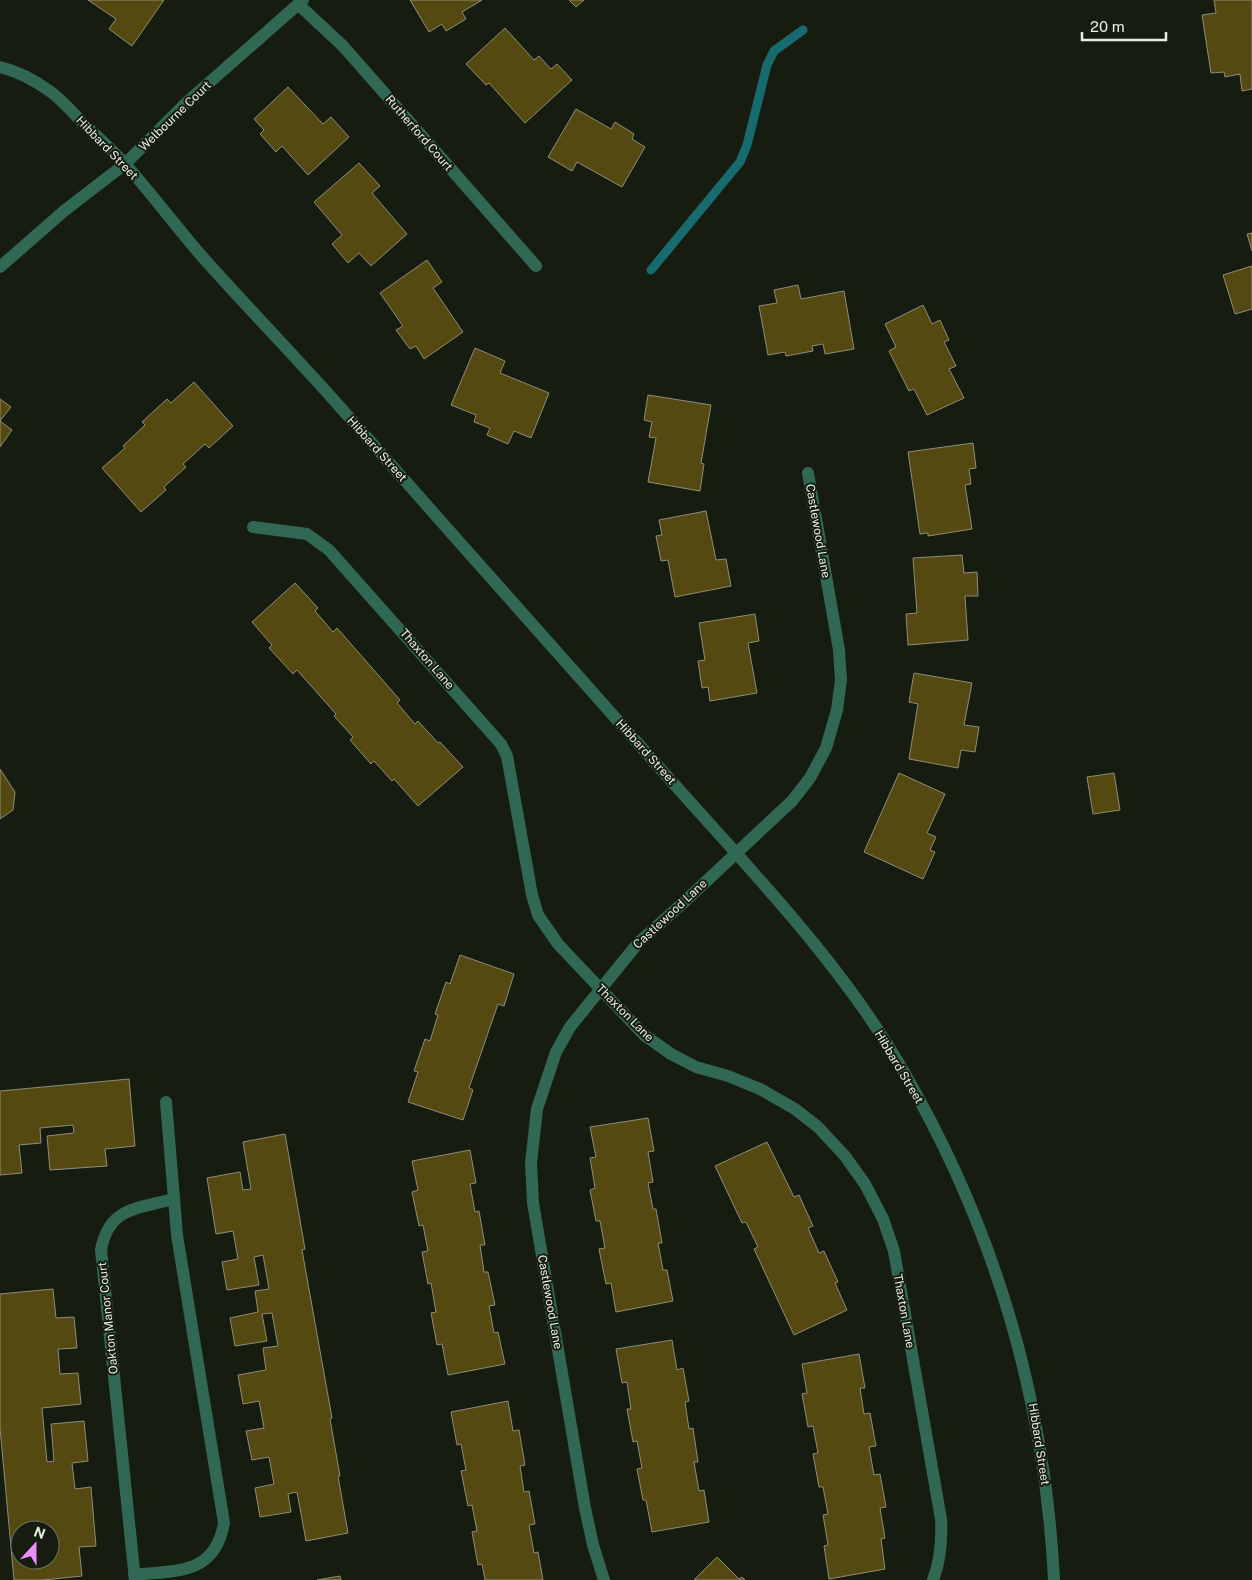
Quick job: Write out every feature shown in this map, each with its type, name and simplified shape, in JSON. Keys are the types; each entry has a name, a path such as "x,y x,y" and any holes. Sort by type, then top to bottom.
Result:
{"street":[{"name":"Welbourne Court","path":"0,267 64,211 125,164 186,103 300,2"},
{"name":"Rutherford Court","path":"300,2 343,46 536,266"},
{"name":"Hibbard Street","path":"0,67 12,70 52,92 125,164 198,252 280,339 735,853 826,958 862,1008 903,1070 937,1132 967,1196 993,1263 1015,1330 1032,1404 1045,1473 1054,1580"},
{"name":"Castlewood Lane","path":"604,1580 593,1545 585,1508 533,1203 531,1163 537,1109 556,1052 570,1027 600,988 638,943 792,801 810,778 826,748 837,710 841,680 839,650 808,473"},
{"name":"Thaxton Lane","path":"253,527 307,534 330,550 501,744 507,756 532,895 538,915 558,944 644,1035 671,1054 696,1066 760,1089 795,1109 818,1127 865,1184 883,1219 894,1251 937,1500 942,1545 938,1569 933,1580"},
{"path":"134,1578 187,1569 200,1564 215,1550 222,1538 224,1523 178,1245 166,1102"},
{"name":"Oakton Manor Court","path":"134,1578 101,1250 104,1236 114,1219 126,1212 173,1199"}],"building":[{"path":"88,0 164,0 132,46 109,29 116,19"},
{"path":"410,0 482,0 462,12 466,19 446,31 442,24 429,32"},
{"path":"569,0 584,0 576,7"},
{"path":"1214,0 1252,0 1252,89 1242,91 1240,74 1225,77 1224,72 1211,73 1202,15 1216,13"},
{"path":"505,28 534,60 539,56 551,69 557,64 572,80 525,123 489,83 486,85 466,64"},
{"path":"288,87 323,124 331,117 349,137 308,175 282,146 276,152 260,134 264,130 254,119"},
{"path":"576,109 611,129 615,122 634,134 632,139 645,147 622,187 577,162 572,171 548,157"},
{"path":"359,163 380,186 372,193 407,234 371,266 359,253 348,263 332,244 342,235 314,202"},
{"path":"1252,233 1252,251 1247,234"},
{"path":"427,260 442,282 433,288 463,332 424,359 416,346 410,349 396,330 403,326 380,293"},
{"path":"1252,266 1252,309 1235,314 1223,275"},
{"path":"798,285 801,299 844,291 854,349 825,354 823,344 812,346 813,351 786,356 785,352 768,355 759,306 777,303 774,290"},
{"path":"923,305 932,324 940,320 949,340 944,342 956,366 949,369 964,398 927,415 914,389 909,391 889,351 896,347 885,324"},
{"path":"475,348 505,361 500,373 549,393 531,438 514,431 508,444 487,435 490,428 474,422 476,415 451,405"},
{"path":"194,382 233,426 209,448 205,444 183,464 186,467 164,487 166,490 141,512 102,468 125,448 123,446 145,425 142,422 167,399 171,403"},
{"path":"648,395 711,405 701,463 704,464 700,491 648,482 656,438 649,437 652,422 644,420"},
{"path":"0,399 11,407 0,421"},
{"path":"0,421 12,430 0,447"},
{"path":"973,443 976,468 969,469 971,484 965,485 972,529 928,536 928,533 920,534 908,452"},
{"path":"706,511 716,560 726,559 731,586 675,597 668,560 661,561 656,536 662,535 659,520"},
{"path":"962,555 964,573 977,572 978,596 965,596 968,640 908,645 906,614 917,613 913,558"},
{"path":"295,583 318,608 315,611 333,632 337,628 400,700 397,703 415,724 418,721 463,767 418,806 394,779 392,781 374,761 371,764 350,740 353,737 334,716 336,714 297,670 293,674 269,648 272,645 252,622"},
{"path":"755,614 759,641 748,643 757,693 710,701 708,687 702,688 698,661 705,660 699,623"},
{"path":"914,673 972,683 964,725 979,727 975,752 961,750 958,768 909,759 918,704 909,702"},
{"path":"0,769 15,792 13,810 0,819"},
{"path":"899,773 945,794 927,833 936,837 930,850 935,852 923,879 864,852"},
{"path":"1114,773 1120,810 1093,814 1087,777"},
{"path":"460,955 514,974 504,1006 498,1004 469,1088 473,1090 463,1120 408,1102 418,1072 414,1071 425,1039 430,1041 438,1015 435,1014 446,982 450,984"},
{"path":"129,1079 135,1146 105,1149 107,1166 50,1170 47,1136 74,1133 73,1125 40,1128 41,1143 19,1145 22,1173 0,1175 0,1091"},
{"path":"648,1118 654,1151 648,1152 653,1182 648,1183 653,1209 656,1209 662,1243 658,1243 663,1270 667,1270 673,1301 616,1312 611,1283 606,1284 599,1249 605,1248 600,1221 596,1221 590,1190 595,1188 590,1158 596,1157 590,1127"},
{"path":"285,1134 305,1249 302,1250 332,1418 330,1419 348,1533 306,1541 297,1492 288,1494 291,1512 260,1517 255,1488 274,1484 269,1457 252,1460 246,1431 264,1428 259,1401 243,1404 238,1375 266,1370 263,1348 278,1346 272,1313 262,1314 267,1341 235,1346 230,1318 258,1312 255,1291 269,1289 263,1255 254,1257 259,1285 227,1290 222,1262 238,1259 233,1231 216,1234 207,1178 240,1172 243,1190 251,1189 243,1142"},
{"path":"767,1142 794,1197 799,1195 813,1226 808,1228 819,1253 824,1251 838,1282 835,1283 847,1310 794,1335 754,1249 758,1247 746,1222 742,1223 715,1166"},
{"path":"470,1150 476,1183 470,1184 475,1212 479,1211 485,1245 480,1245 484,1272 488,1272 495,1305 489,1306 494,1333 498,1332 505,1364 448,1375 442,1344 437,1345 431,1313 436,1312 431,1283 428,1284 422,1252 428,1251 423,1225 419,1226 412,1192 418,1190 412,1161"},
{"path":"53,1289 56,1318 74,1317 77,1348 58,1349 60,1374 78,1373 81,1404 42,1408 47,1462 54,1461 51,1424 84,1421 88,1461 72,1463 75,1489 91,1487 96,1546 79,1547 82,1576 43,1580 14,1580 13,1570 60,1570 60,1520 10,1520 10,1537 0,1428 0,1294"},
{"path":"672,1340 677,1370 683,1368 689,1401 685,1402 689,1429 693,1428 698,1462 694,1462 699,1491 704,1490 709,1522 652,1532 646,1500 643,1500 637,1469 642,1468 637,1441 633,1442 627,1409 631,1409 627,1382 622,1383 616,1349"},
{"path":"859,1354 865,1388 860,1388 864,1414 870,1413 876,1446 869,1447 874,1475 880,1474 886,1507 880,1508 885,1538 881,1539 885,1569 829,1579 824,1546 828,1545 823,1515 828,1514 823,1487 819,1487 813,1454 818,1453 813,1426 808,1427 802,1394 807,1393 802,1364"},
{"path":"508,1401 513,1431 519,1430 525,1465 520,1466 524,1492 529,1491 535,1524 529,1525 534,1553 538,1552 543,1580 485,1580 482,1564 478,1565 472,1532 477,1531 472,1505 468,1506 461,1471 466,1470 461,1444 457,1445 451,1412"},
{"path":"717,1557 739,1579 742,1577 745,1580 694,1580"},
{"path":"340,1576 341,1580 317,1580"}],"waterway":[{"path":"651,270 740,162 747,145 767,65 774,51 803,30"}]}
